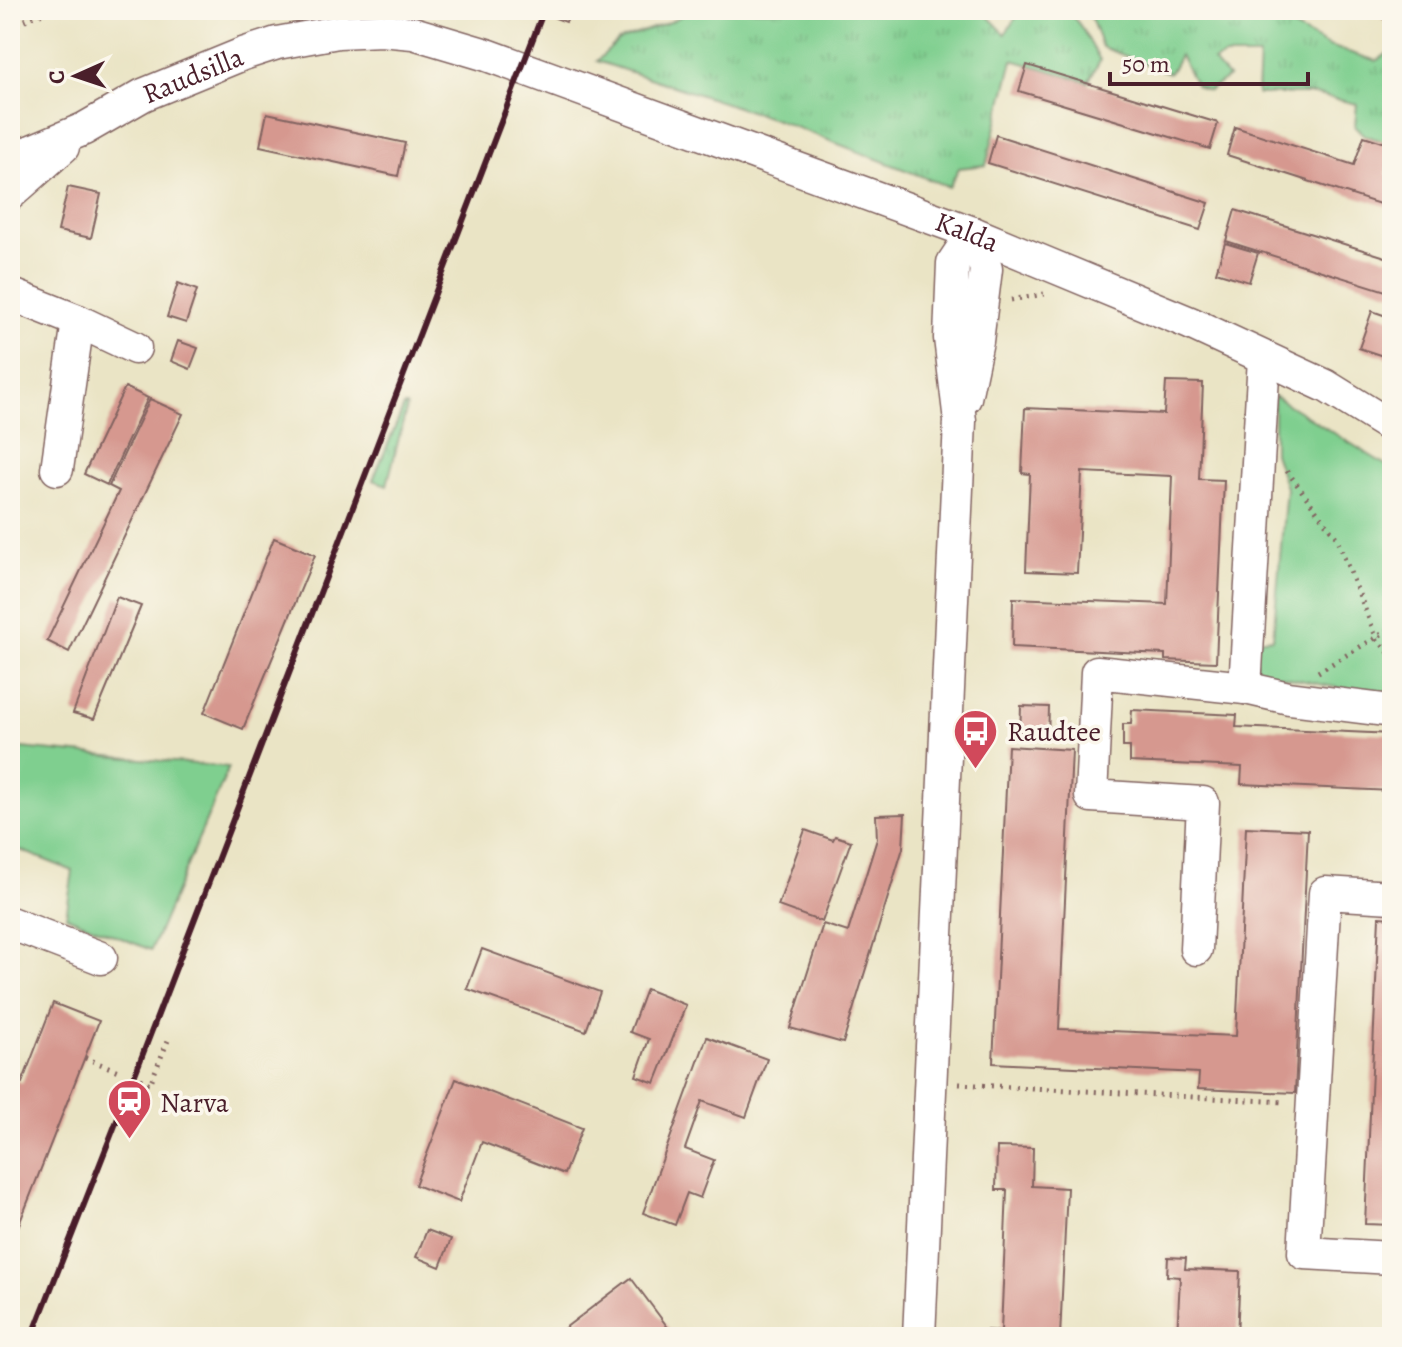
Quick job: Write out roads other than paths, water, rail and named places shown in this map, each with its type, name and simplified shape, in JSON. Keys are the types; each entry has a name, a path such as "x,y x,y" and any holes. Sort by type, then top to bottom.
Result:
{"street":[{"name":"Raudsilla","path":"10,160 84,129 143,95 243,54 277,43 338,32 381,30 413,33 527,69"},
{"name":"Kalda","path":"527,69 973,233 1190,323 1326,386 1392,427"},
{"path":"10,194 84,129"},
{"path":"919,1337 960,421 984,299 986,269 973,233"},
{"path":"960,421 950,338 953,263 973,233"},
{"path":"10,294 135,348"},
{"path":"57,469 78,321"},
{"path":"1245,688 1264,358"},
{"path":"1196,949 1203,803 1091,796 1097,672 1245,688 1289,698 1392,711"},
{"path":"1392,897 1325,893 1304,1253 1392,1258"},
{"path":"10,923 101,958"}],"railway":[{"path":"32,1337 544,10"}],"place":[{"name":"Raudtee","path":"976,770"},
{"name":"Narva","path":"129,1141"}]}
